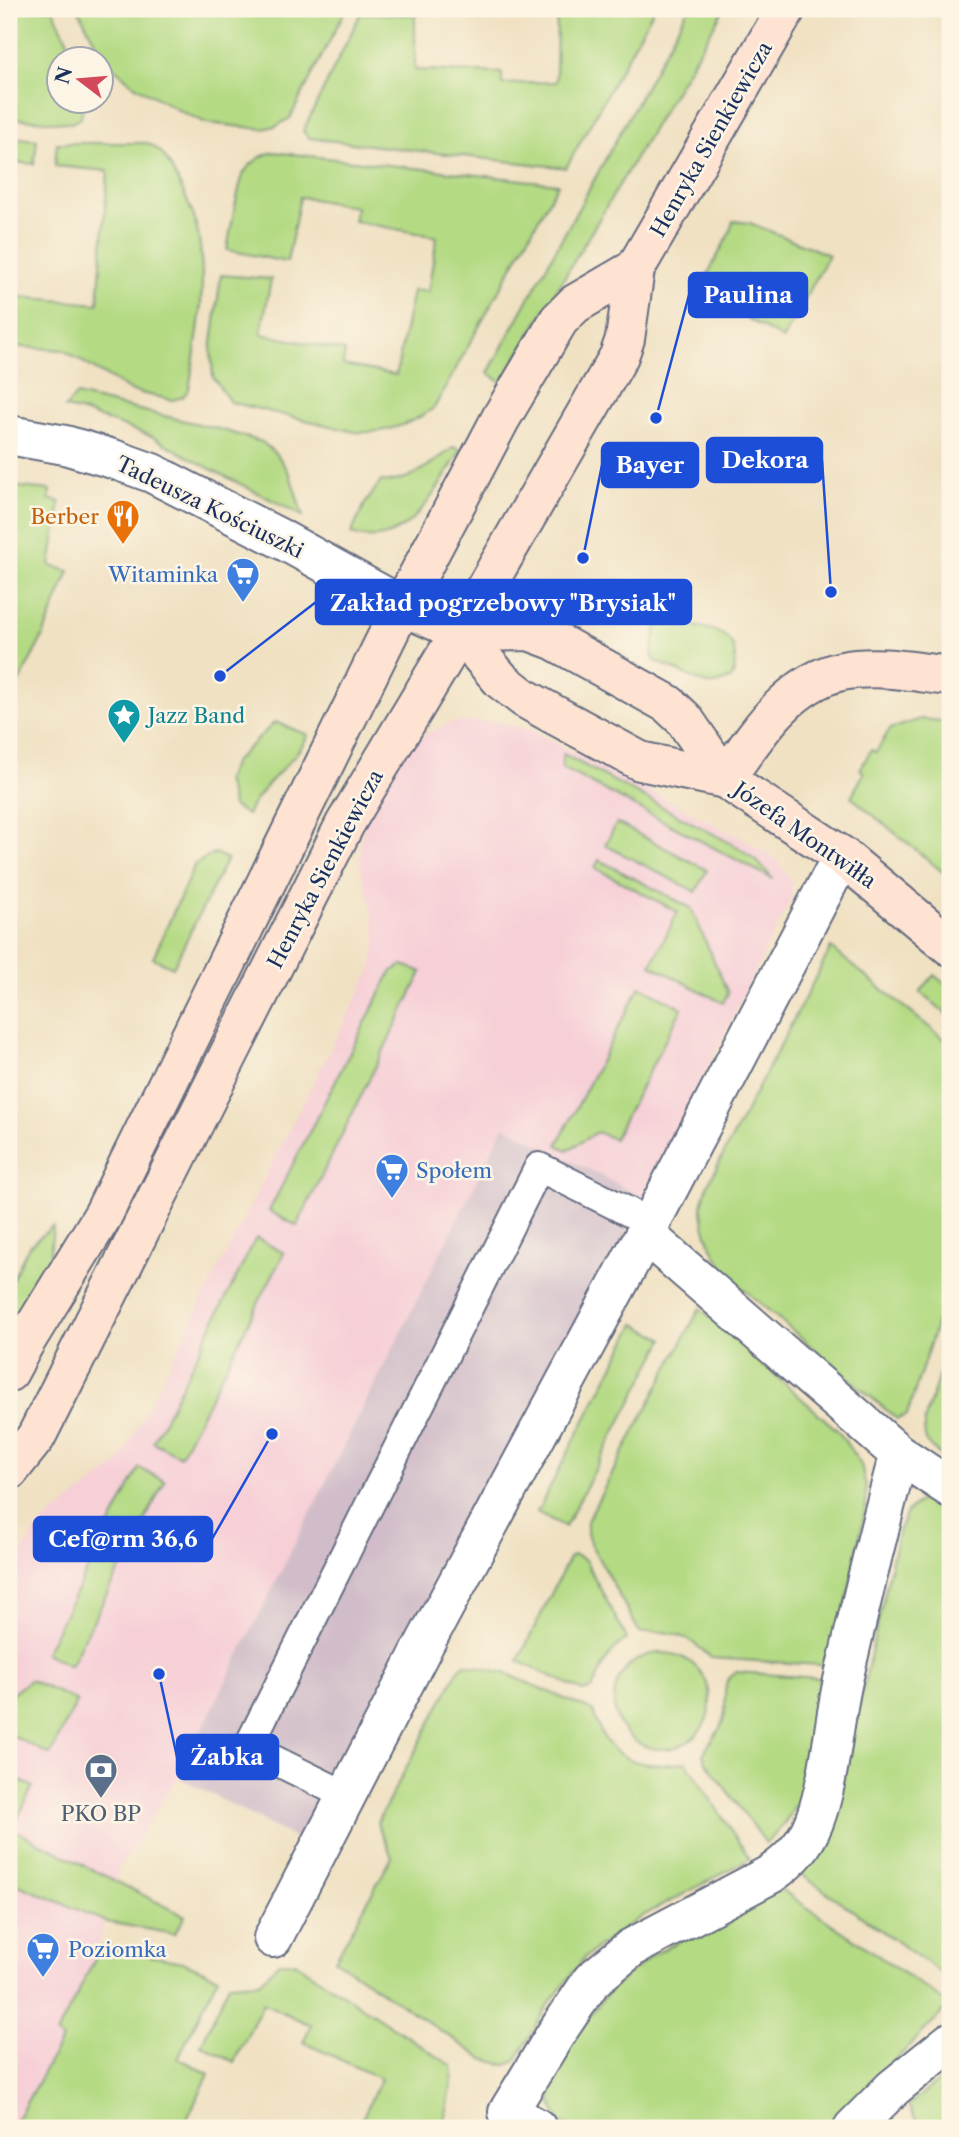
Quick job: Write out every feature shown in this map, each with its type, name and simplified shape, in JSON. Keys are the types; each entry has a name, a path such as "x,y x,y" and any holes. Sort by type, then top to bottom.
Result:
{"main road":[{"name":"Henryka Sienkiewicza","path":"9,1471 36,1437 345,824 460,632 619,356 625,339 635,269 786,9"},
{"name":"Henryka Sienkiewicza","path":"9,1372 103,1215 402,606 465,484 559,320 575,304 635,269"},
{"name":"Józefa Montwiłła","path":"402,606 460,632 529,631 583,655 668,704 684,719 725,779"},
{"name":"Józefa Montwiłła","path":"460,632 502,681 534,704 640,761 725,779 842,856 950,946"},
{"path":"725,779 765,723 793,696 822,678 842,671 867,669 950,676"}],"street":[{"name":"Tadeusza Kościuszki","path":"9,435 65,445 113,458 152,473 281,539 402,606"},
{"path":"273,1938 425,1643 648,1229 842,856"},
{"path":"648,1229 900,1454 950,1488"},
{"path":"537,2128 508,2112 592,1980 631,1948 771,1874 787,1863 802,1847 821,1799 844,1675 873,1549 900,1454"},
{"path":"853,2128 893,2088 950,2042"}],"lane":[{"path":"347,1796 248,1746 539,1167 648,1229"}],"shaded area":[{"path":"492,721 530,730 739,837 776,859 791,880 792,896 644,1198 504,1127 178,1777 118,1871 98,1950 56,2035 62,2038 12,2128 9,2128 9,1574 39,1526 119,1463 372,968 376,940 371,906 361,870 360,845 364,820 399,755 426,734 452,722"},
{"path":"504,1126 644,1198 308,1845 178,1777"}],"green space":[{"path":"9,9 53,9 70,46 46,46 46,116 81,118 71,123 9,118"},
{"path":"78,9 346,9 290,118 276,126 263,129 206,123 180,111 134,85 116,70 116,46 97,46"},
{"path":"557,9 654,9 566,168 309,138 303,131 361,13 415,15 415,70 502,73 502,84 556,82"},
{"path":"688,9 724,9 502,382 488,373"},
{"path":"9,137 37,140 34,164 9,162"},
{"path":"57,143 147,143 162,154 188,201 200,244 202,286 189,389 183,397 173,400 131,391 63,350 9,346 9,296 98,304 108,171 55,166"},
{"path":"273,152 558,184 434,408 416,419 387,430 355,432 230,402 213,377 211,351 221,275 271,279 261,334 345,351 343,365 396,375 413,290 428,292 437,237 354,221 356,207 300,197 287,262 227,250 242,177 258,159"},
{"path":"733,221 750,223 829,255 783,339 699,291 730,232"},
{"path":"76,395 262,442 278,456 290,475 303,516 151,436 65,408"},
{"path":"454,447 461,450 442,482 404,526 388,534 371,537 351,534 365,504 381,481 410,476"},
{"path":"9,486 50,490 49,499 60,502 50,566 69,571 43,636 18,684 9,678"},
{"path":"668,622 709,629 728,639 734,648 732,678 716,684 706,684 654,660 652,652 657,625"},
{"path":"921,719 950,722 950,878 851,797 864,773 860,769 871,750 876,752 890,729"},
{"path":"275,722 308,735 294,756 260,793 247,815 233,806 226,780 234,762"},
{"path":"563,754 738,847 757,861 773,879 562,768"},
{"path":"617,823 707,870 696,892 605,845"},
{"path":"215,853 227,859 173,967 153,958 195,864"},
{"path":"599,860 691,908 728,993 723,1003 651,965 678,912 595,868"},
{"path":"831,948 950,1044 950,1282 907,1415 897,1419 728,1276 710,1243 702,1215 702,1203 708,1184"},
{"path":"403,965 422,972 297,1226 269,1211 388,978 392,971"},
{"path":"934,975 950,988 950,1017 920,992"},
{"path":"640,986 682,1008 614,1139 597,1132 568,1150 557,1145"},
{"path":"53,1226 50,1256 44,1275 9,1332 9,1286 29,1246"},
{"path":"256,1238 284,1253 180,1456 153,1442"},
{"path":"700,1308 838,1431 861,1465 866,1486 866,1505 834,1666 711,1658 679,1635 662,1632 640,1633 590,1543 587,1521"},
{"path":"635,1324 664,1339 565,1527 537,1512"},
{"path":"950,1341 950,1461 927,1442 924,1422"},
{"path":"139,1468 165,1481 70,1666 45,1653"},
{"path":"921,1500 931,1501 950,1512 950,1979 798,1872 841,1786 899,1529 908,1511"},
{"path":"574,1555 585,1560 627,1639 610,1655 592,1689 583,1691 518,1661 569,1558"},
{"path":"662,1653 680,1656 696,1667 707,1683 710,1701 707,1719 696,1735 680,1746 662,1749 644,1746 628,1735 617,1719 614,1701 617,1683 628,1667 644,1656"},
{"path":"465,1664 505,1673 593,1711 610,1746 629,1759 663,1765 686,1762 750,1859 642,1916 585,1957 548,2005 516,2061 506,2065 483,2059 335,1960 392,1857 377,1823 459,1669"},
{"path":"736,1672 828,1679 816,1746 804,1788 782,1826 766,1843 703,1755 722,1722 726,1686"},
{"path":"30,1680 77,1701 50,1755 9,1734 9,1696"},
{"path":"9,1775 33,1787 12,1829 185,1916 174,1934 107,1922 9,1881"},
{"path":"779,1888 950,2005 828,2128 570,2128 560,2122 551,2101 551,2077 569,2041 612,1988 653,1955"},
{"path":"101,1947 183,1962 218,1977 178,2058 209,2074 185,2123 195,2128 12,2128 62,2039 56,2035"},
{"path":"280,1962 295,1963 452,2066 444,2128 342,2128 347,2119 359,2125 381,2079 303,2042 311,2025 263,2003 234,2062 201,2045 229,1984 259,1982"},
{"path":"950,2072 950,2128 920,2128 908,2105"}],"place":[{"name":"Paulina","path":"656,418"},
{"name":"Berber","path":"123,546"},
{"name":"Bayer","path":"583,558"},
{"name":"Dekora","path":"831,592"},
{"name":"Witaminka","path":"243,604"},
{"name":"Zakład pogrzebowy \"Brysiak\"","path":"220,676"},
{"name":"Jazz Band","path":"124,745"},
{"name":"Społem","path":"392,1200"},
{"name":"Cef@rm 36,6","path":"272,1434"},
{"name":"Żabka","path":"159,1674"},
{"name":"PKO BP","path":"101,1800"},
{"name":"Poziomka","path":"43,1979"}]}
